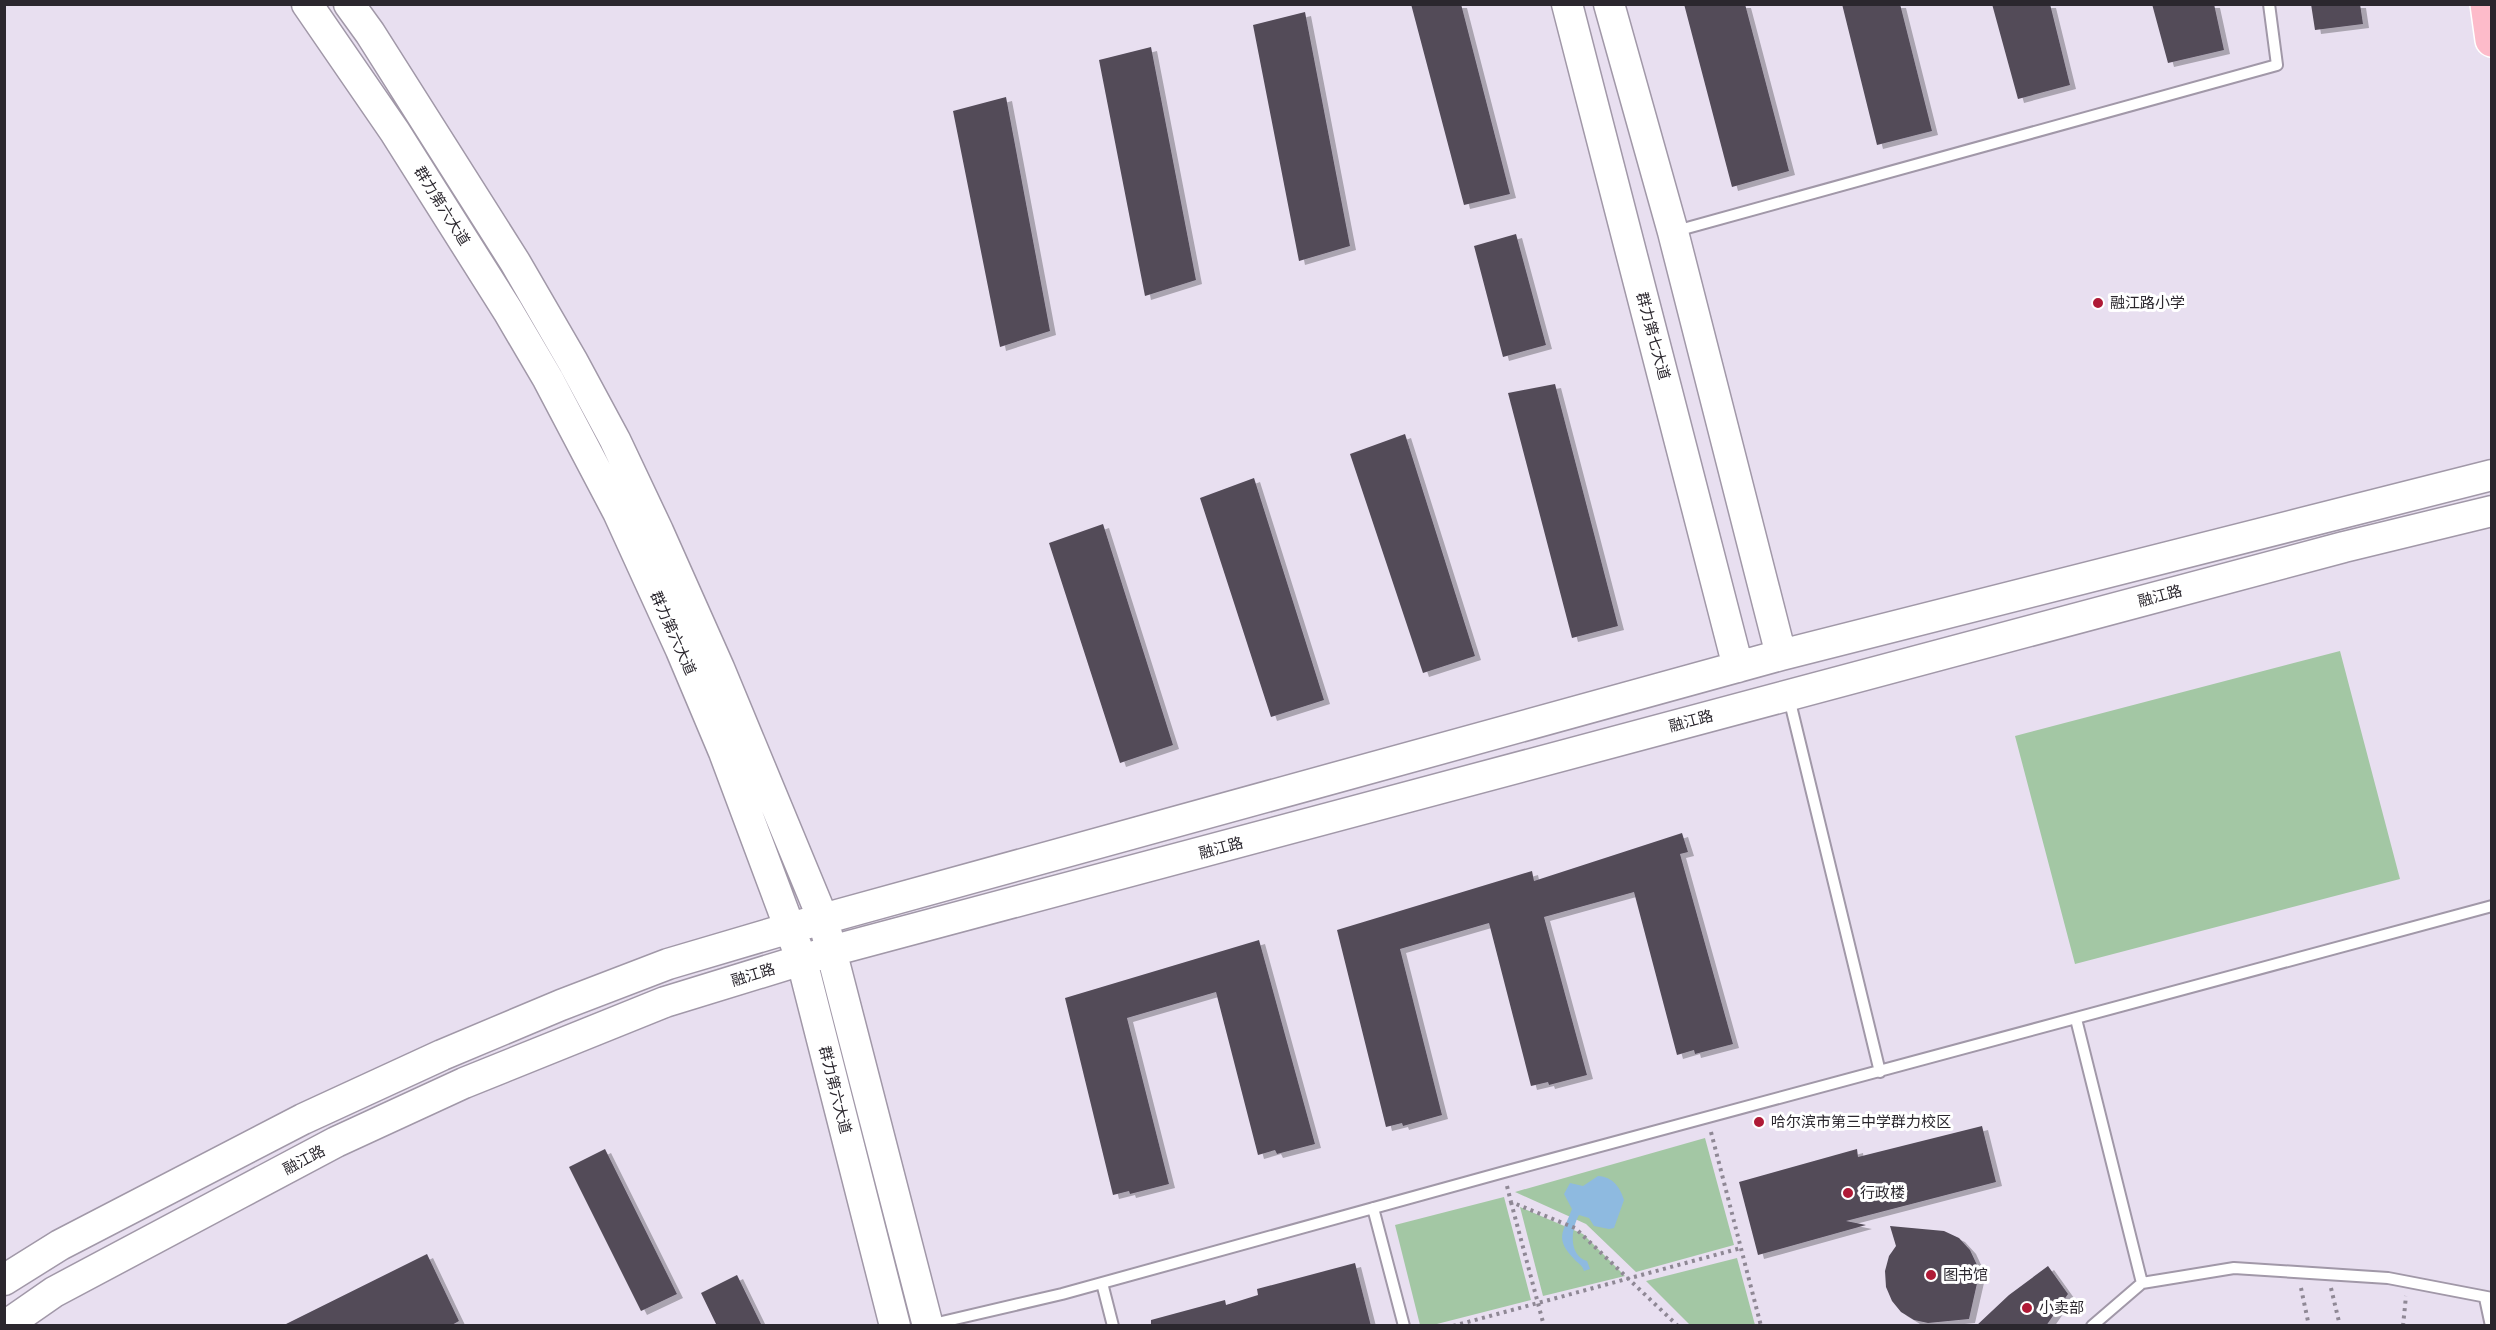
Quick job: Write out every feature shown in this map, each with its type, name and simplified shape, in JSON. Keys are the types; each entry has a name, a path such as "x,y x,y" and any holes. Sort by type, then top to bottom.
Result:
{"main road":[{"name":"群力第六大道","path":"307,4 395,132 496,291 548,379 613,501 681,650 719,742 802,961 895,1326"},
{"name":"群力第六大道","path":"349,4 515,261 615,440 719,668 823,919 928,1325"},
{"name":"群力第七大道","path":"1567,4 1738,668"},
{"path":"1609,4 1673,232 1780,655"},
{"path":"2487,4 2492,40"},
{"path":"4,1280 34,1259 303,1119 442,1055 561,1005 668,964 790,928 1780,655 2492,474"},
{"name":"融江路","path":"5,1326 54,1292 336,1142 464,1083 665,1002 831,951 2344,547 2492,511"}],"lane":[{"path":"1673,232 2277,65 2269,4"},
{"path":"1788,695 1880,1072"},
{"path":"928,1325 1102,1283 1503,1172 2492,906"},
{"path":"2076,1019 2142,1282"},
{"path":"1373,1208 1404,1326"},
{"path":"2092,1326 2142,1282 2234,1268 2388,1278 2488,1298 2491,1326"},
{"path":"1102,1283 1113,1326"}],"path":[{"path":"1707,1117 1761,1326"},
{"path":"1503,1172 1544,1326"},
{"path":"1511,1202 1575,1228 1678,1326"},
{"path":"1453,1326 1741,1248"},
{"path":"2298,1272 2309,1326"},
{"path":"2327,1274 2340,1326"},
{"path":"2403,1326 2407,1282"}],"green space":[{"path":"2340,651 2400,879 2075,964 2015,736"},
{"path":"1705,1138 1734,1245 1636,1272 1586,1224 1515,1192"},
{"path":"1504,1197 1531,1300 1433,1325 1420,1325 1395,1225"},
{"path":"1520,1207 1583,1234 1625,1276 1543,1296"},
{"path":"1737,1258 1755,1325 1690,1325 1646,1281"}],"water":[{"path":"1598,1176 1608,1178 1615,1184 1624,1200 1614,1228 1594,1226 1589,1218 1579,1215 1574,1227 1573,1241 1577,1253 1587,1261 1590,1269 1584,1271 1562,1241 1563,1230 1572,1209 1564,1194 1570,1183 1583,1186"}],"building":[{"path":"1411,4 1461,4 1510,194 1464,205"},
{"path":"1684,4 1745,4 1789,171 1732,187"},
{"path":"1842,4 1900,4 1932,131 1877,145"},
{"path":"1992,4 2050,4 2070,85 2018,99"},
{"path":"2152,4 2214,4 2224,50 2168,63"},
{"path":"2311,4 2360,4 2363,24 2315,30"},
{"path":"1305,12 1350,246 1299,261 1253,25"},
{"path":"1151,47 1196,280 1145,296 1099,60"},
{"path":"1006,97 1050,331 1000,347 953,111"},
{"path":"1516,234 1546,345 1503,357 1474,246"},
{"path":"1555,384 1618,626 1572,638 1508,393"},
{"path":"1405,434 1475,656 1423,673 1350,454"},
{"path":"1254,478 1324,700 1271,717 1200,498"},
{"path":"1103,524 1173,745 1120,763 1049,543"},
{"path":"1682,833 1688,852 1680,854 1733,1044 1695,1054 1694,1050 1677,1055 1634,892 1544,917 1587,1075 1549,1085 1548,1082 1531,1086 1489,923 1400,949 1442,1115 1403,1126 1402,1123 1386,1127 1337,930 1532,871 1534,881"},
{"path":"1259,940 1315,1144 1277,1154 1275,1150 1258,1155 1216,992 1127,1018 1169,1184 1130,1194 1129,1191 1113,1195 1065,998"},
{"name":"行政楼","path":"1982,1126 1996,1182 1846,1221 1866,1225 1758,1255 1739,1182 1857,1149 1858,1157"},
{"path":"605,1149 677,1294 641,1311 569,1167"},
{"name":"图书馆","path":"1890,1226 1944,1231 1959,1238 1970,1250 1977,1265 1978,1279 1969,1319 1928,1323 1914,1320 1901,1312 1892,1301 1886,1287 1885,1271 1889,1256 1896,1246"},
{"path":"427,1254 459,1321 450,1326 282,1326"},
{"path":"1355,1263 1371,1326 1151,1326 1151,1320 1225,1300 1226,1305 1258,1295 1257,1289"},
{"name":"小卖部","path":"2048,1266 2068,1294 2046,1326 1976,1326 2009,1295"},
{"path":"737,1275 762,1326 717,1326 701,1293"}],"place":[{"name":"融江路小学","path":"2098,303"},
{"name":"哈尔滨市第三中学群力校区","path":"1759,1122"},
{"name":"行政楼","path":"1848,1193"},
{"name":"图书馆","path":"1931,1275"},
{"name":"小卖部","path":"2027,1308"}]}
